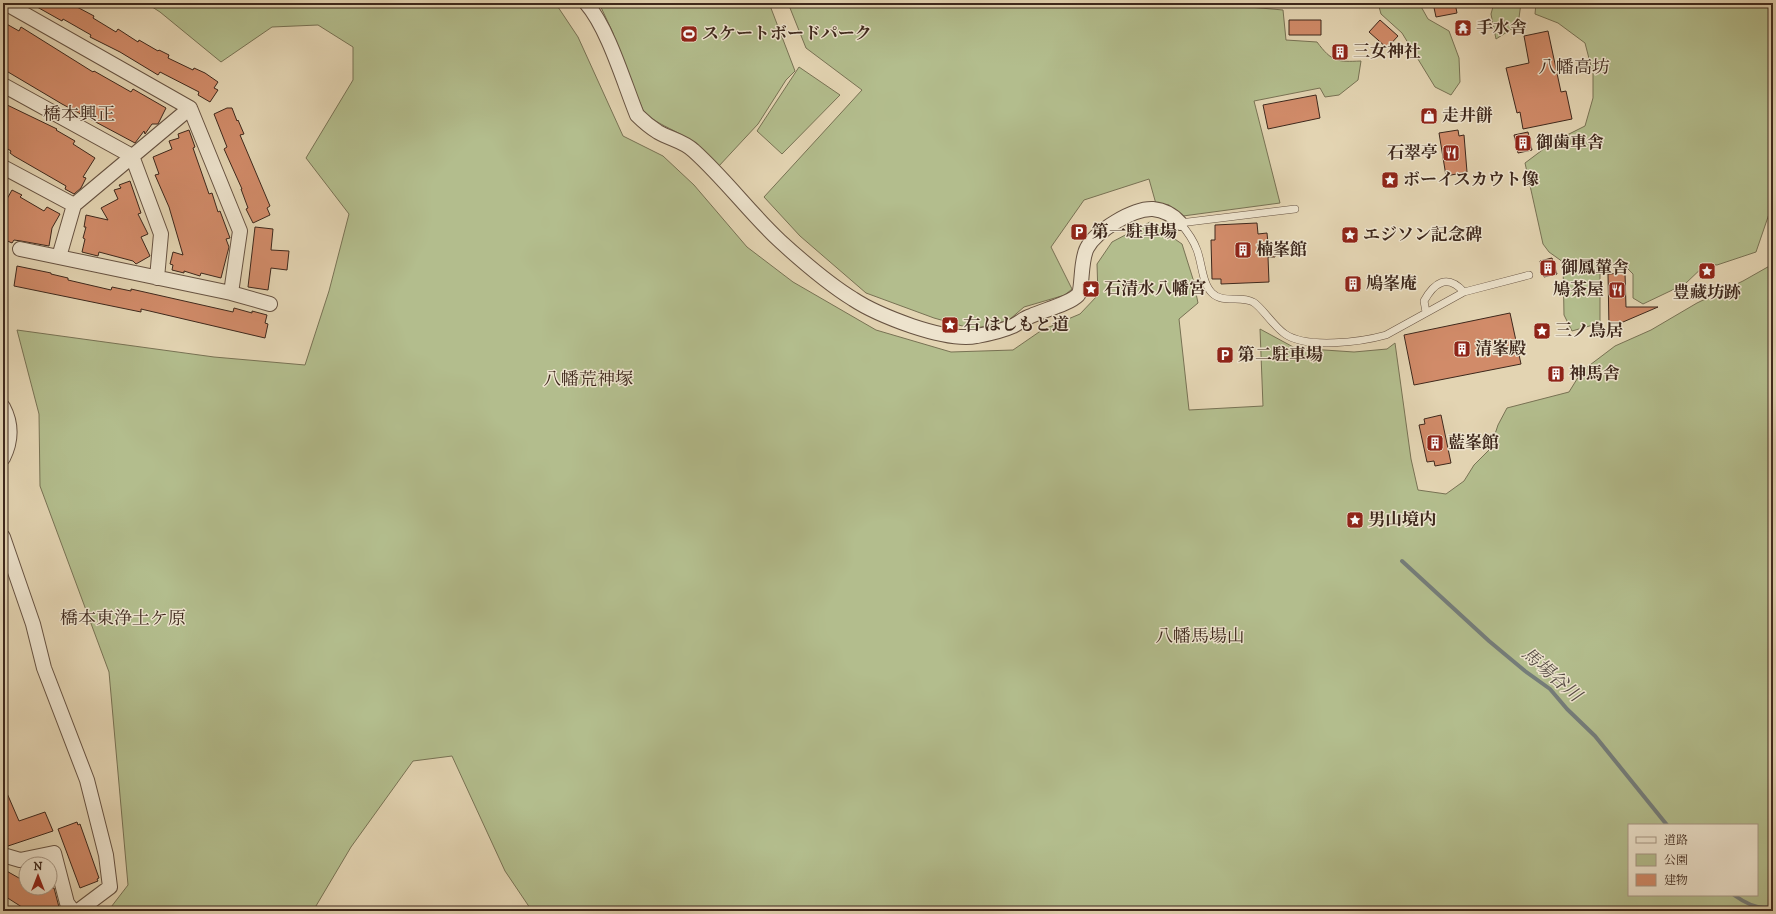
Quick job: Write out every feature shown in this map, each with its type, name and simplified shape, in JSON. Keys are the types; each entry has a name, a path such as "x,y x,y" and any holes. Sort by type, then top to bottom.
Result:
{"street":[{"path":"5,3 190,108 240,231 231,293"},
{"path":"586,3 592,10 610,45 637,115 659,133 676,139 692,149 780,240 814,270 853,299 887,317 927,331 955,336 974,337 1012,326 1028,317 1068,301 1078,295 1081,288 1082,260 1087,248 1095,238 1116,221 1143,210 1152,209 1164,211 1180,222"},
{"path":"3,85 132,156 161,234 157,278"},
{"path":"59,257 74,205 190,108"},
{"path":"3,167 74,205"},
{"path":"20,249 231,293 270,304"},
{"path":"3,406 11,432 9,447 3,458"},
{"path":"3,537 33,624 44,668 86,780 106,855 110,887 78,911"},
{"path":"3,855 20,860 54,854 67,903 74,911"}],"lane":[{"path":"1180,222 1295,209"},
{"path":"1180,222 1191,236 1198,250 1206,284 1212,293 1221,298 1245,299 1254,302 1285,335 1297,340 1328,342 1372,339 1386,335 1464,292 1529,275"},
{"path":"1426,312 1424,301 1431,288 1440,282 1450,281 1458,285 1464,292"}],"green space":[{"path":"146,3 553,3 558,7 578,37 623,136 663,156 694,185 747,247 793,282 876,330 951,352 1013,350 1042,330 1080,314 1098,295 1097,264 1112,242 1150,222 1182,244 1193,279 1198,303 1179,319 1189,410 1263,406 1260,329 1295,348 1354,352 1387,349 1395,343 1411,459 1418,490 1446,494 1464,481 1474,465 1490,449 1498,425 1507,408 1569,392 1582,371 1615,346 1651,330 1697,303 1743,281 1773,264 1773,911 532,911 505,871 452,756 413,761 351,847 313,911 108,911 128,885 109,672 40,486 39,414 17,330 214,357 305,365 329,291 349,214 306,158 353,80 353,47 318,25 272,27 221,62 160,12"},
{"path":"599,3 769,3 795,71 786,80 758,124 718,167 691,141 655,121 643,110 617,48 613,33"},
{"path":"788,3 1245,3 1249,7 1283,10 1286,40 1317,42 1327,54 1340,61 1361,61 1358,80 1339,95 1325,97 1320,88 1254,101 1280,203 1183,216 1169,205 1156,204 1149,179 1084,200 1051,247 1072,289 1065,295 1024,307 1009,320 973,329 934,318 866,293 800,236 764,197 862,90 806,48"},
{"path":"1378,3 1419,3 1428,19 1449,31 1459,58 1460,82 1451,95 1435,87 1402,33 1381,14"},
{"path":"1494,3 1521,3 1518,25 1496,39 1491,14"},
{"path":"1536,3 1773,3 1773,196 1769,214 1756,252 1717,265 1706,264 1685,284 1643,304 1633,298 1633,274 1624,265 1600,269 1600,323 1572,331 1564,315 1563,262 1549,252 1543,244 1525,163 1553,142 1585,126 1593,98 1593,74 1585,43 1558,23 1535,14"},
{"path":"799,67 840,95 782,154 757,131"}],"building":[{"path":"30,3 79,3 77,7 94,16 93,18 116,32 118,29 138,42 139,40 158,51 159,50 169,55 168,58 193,70 194,68 205,73 218,82 214,88 218,90 210,102 198,95 199,92 160,72 158,75 120,52 90,37 91,35 63,19 62,21"},
{"path":"1433,3 1455,3 1457,13 1436,17"},
{"path":"1289,20 1321,20 1321,35 1289,35"},
{"path":"1380,20 1398,36 1387,48 1369,32"},
{"path":"3,22 19,31 21,27 93,72 94,71 131,92 133,89 166,108 158,124 152,124 145,134 144,131 135,143 62,104 3,69 3,51 7,44 3,41"},
{"path":"1548,31 1561,92 1566,91 1572,119 1523,129 1520,112 1517,113 1506,68 1529,63 1524,36"},
{"path":"1316,95 1320,118 1268,129 1263,105"},
{"path":"3,103 57,129 56,130 75,141 73,144 95,158 83,177 86,178 81,188 74,194 65,189 66,186 14,156 10,153 11,151 3,146"},
{"path":"227,108 232,108 237,121 238,120 244,134 240,135 270,206 267,208 270,215 253,223 246,209 248,208 242,189 224,149 227,147 214,114"},
{"path":"189,130 195,147 193,148 209,194 212,193 218,212 220,211 230,238 226,239 229,247 221,278 201,273 200,276 184,271 184,273 172,270 173,265 170,264 173,252 183,255 169,207 155,175 159,174 153,157 172,149 169,141 179,138 178,134"},
{"name":"石翠亭","path":"1458,130 1459,136 1464,135 1467,172 1446,176 1439,133"},
{"name":"御歯車舎","path":"1528,132 1532,150 1518,153 1514,135"},
{"path":"130,181 141,213 138,214 148,234 141,237 150,256 136,264 133,261 99,252 98,256 82,252 85,239 83,238 86,227 84,227 86,215 108,220 101,208 118,199 114,190 121,188 119,185"},
{"path":"12,190 22,195 20,197 44,211 47,207 60,214 52,228 49,246 14,240 12,243 3,239 3,206"},
{"name":"楠峯館","path":"1257,223 1258,234 1267,233 1268,243 1274,243 1275,257 1268,257 1269,282 1221,284 1221,279 1212,279 1211,240 1215,240 1215,225"},
{"path":"255,227 273,229 271,250 289,251 287,270 271,268 268,290 248,287"},
{"name":"御鳳輦舎","path":"1552,258 1557,274 1544,277 1540,261"},
{"path":"17,266 51,273 68,278 68,280 111,290 112,287 131,291 131,289 233,312 234,308 267,315 265,323 268,324 265,338 141,309 141,312 14,286"},
{"name":"鳩茶屋","path":"1625,273 1626,307 1658,307 1609,328 1608,274"},
{"name":"清峯殿","path":"1510,313 1521,364 1414,385 1404,335"},
{"name":"藍峯館","path":"1441,415 1451,463 1435,466 1434,461 1427,462 1419,425 1425,424 1424,419"},
{"path":"3,784 19,821 45,812 53,831 5,847 3,840"},
{"path":"77,822 78,825 80,824 99,878 97,879 98,881 80,888 58,829"},
{"path":"3,869 18,877 18,896 56,896 60,911 28,911 3,895"}],"waterway":[{"name":"馬場谷川","path":"1402,561 1489,641 1525,671 1550,689 1567,709 1595,736 1666,824"},
{"name":"馬場谷川","path":"1736,896 1758,907 1763,908 1773,906"}],"place":[{"name":"手水舎","path":"1463,28"},
{"name":"スケートボードパーク","path":"689,34"},
{"name":"三女神社","path":"1340,52"},
{"name":"走井餅","path":"1429,116"},
{"name":"御歯車舎","path":"1523,143"},
{"name":"石翠亭","path":"1451,153"},
{"name":"ボーイスカウト像","path":"1390,180"},
{"name":"第一駐車場","path":"1079,232"},
{"name":"エジソン記念碑","path":"1350,235"},
{"name":"楠峯館","path":"1243,250"},
{"name":"御鳳輦舎","path":"1548,268"},
{"name":"豊藏坊跡","path":"1707,271"},
{"name":"鳩峯庵","path":"1353,284"},
{"name":"石清水八幡宮","path":"1091,289"},
{"name":"鳩茶屋","path":"1617,290"},
{"name":"右 はしもと道","path":"950,325"},
{"name":"三ノ鳥居","path":"1542,331"},
{"name":"清峯殿","path":"1462,349"},
{"name":"第二駐車場","path":"1225,355"},
{"name":"神馬舎","path":"1556,374"},
{"name":"藍峯館","path":"1435,443"},
{"name":"男山境内","path":"1355,520"}],"district":[{"name":"八幡高坊","path":"1574,68"},
{"name":"橋本興正","path":"79,115"},
{"name":"八幡荒神塚","path":"588,380"},
{"name":"橋本東浄土ケ原","path":"123,619"},
{"name":"八幡馬場山","path":"1200,637"}]}
